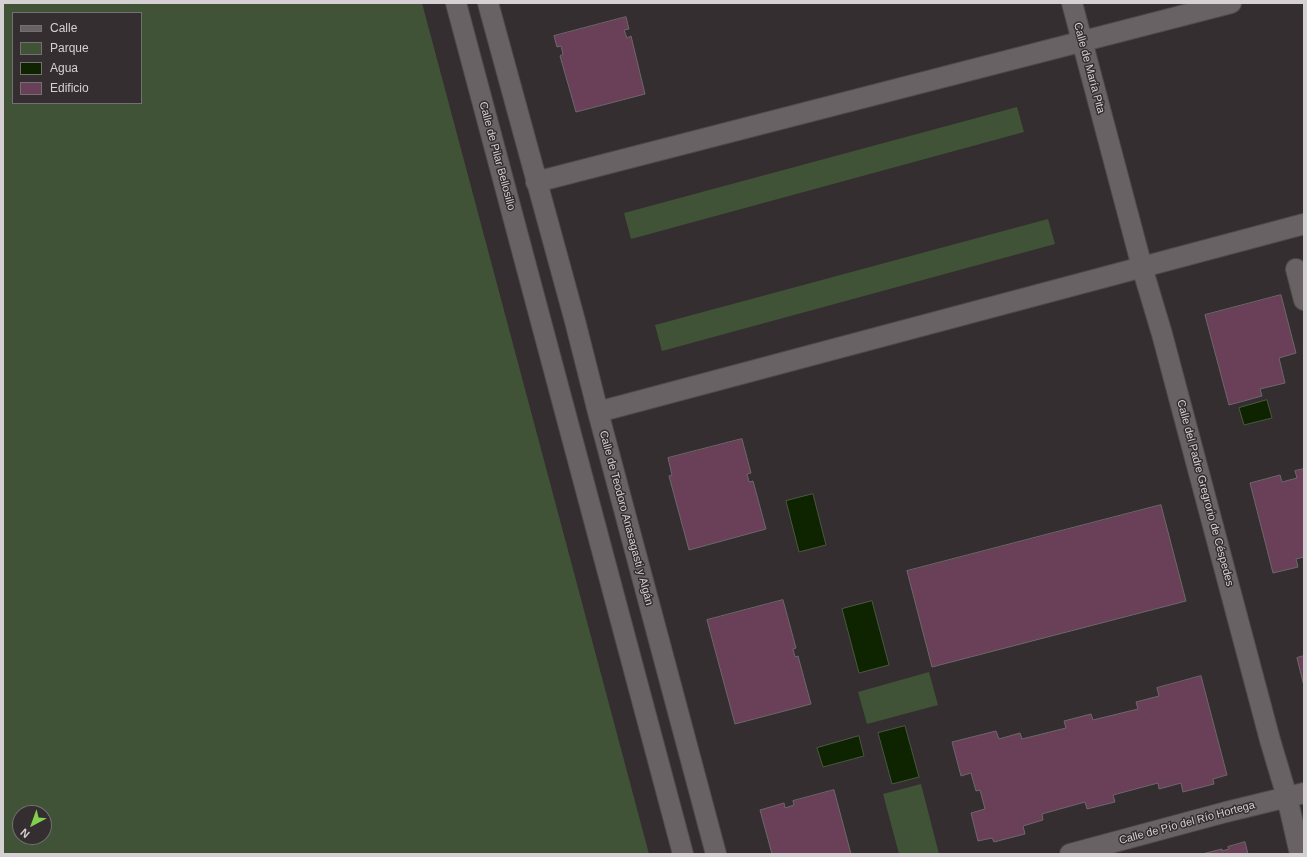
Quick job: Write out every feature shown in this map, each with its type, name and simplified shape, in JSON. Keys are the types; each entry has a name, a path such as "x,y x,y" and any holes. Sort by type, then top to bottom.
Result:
{"street":[{"name":"Calle de Pilar Bellosillo","path":"456,3 683,854"},
{"path":"488,3 536,182 1231,3"},
{"name":"Calle de María Pita","path":"1072,3 1106,134"},
{"name":"Calle del Padre Gregrorio de Céspedes","path":"1106,134 1142,267 1164,341 1270,740 1295,795 1300,854"},
{"name":"Calle de Teodoro Anasagasti y Algán","path":"536,182 575,321 716,854"},
{"path":"598,412 1304,224"},
{"path":"1296,269 1304,300"},
{"name":"Calle de Pío del Río Hortega","path":"1070,854 1295,795"}],"green space":[{"path":"3,3 422,3 649,854 3,854"},
{"path":"1017,107 1024,132 631,239 624,213"},
{"path":"1048,219 1055,244 662,351 655,325"},
{"path":"929,672 938,705 867,724 858,692"},
{"path":"921,784 939,854 899,854 883,794"}],"water":[{"path":"1267,400 1272,418 1244,425 1239,408"},
{"path":"813,494 826,545 799,552 786,501"},
{"path":"872,601 889,665 859,673 842,609"},
{"path":"905,726 919,777 892,784 878,733"},
{"path":"859,736 864,756 823,767 817,748"}],"building":[{"path":"626,17 629,29 624,30 627,38 631,36 645,94 576,112 560,56 563,54 561,46 557,47 554,36"},
{"path":"1281,295 1296,353 1279,358 1285,383 1260,389 1262,396 1229,405 1205,315"},
{"path":"742,439 751,473 747,474 749,482 753,481 766,529 689,550 669,476 672,475 668,458"},
{"path":"1304,469 1304,557 1296,559 1298,567 1273,573 1250,483 1280,475 1282,482 1297,478 1295,471"},
{"path":"1161,505 1186,601 932,667 907,571"},
{"path":"783,600 796,648 793,649 795,657 798,656 811,704 735,724 707,620"},
{"path":"1304,656 1304,686 1297,658"},
{"path":"1201,676 1227,775 1213,779 1214,784 1183,792 1181,783 1159,789 1158,783 1113,795 1115,802 1087,809 1085,802 1042,814 1043,820 1023,826 1025,834 994,842 992,838 978,841 971,813 985,809 980,790 976,791 971,773 961,776 952,742 996,731 999,739 1020,733 1022,739 1066,728 1064,721 1091,714 1093,720 1138,709 1136,702 1159,696 1157,688"},
{"path":"834,790 851,854 772,854 760,810 784,803 785,808 794,805 793,801"},
{"path":"1245,842 1248,854 1202,854 1222,849 1222,851 1229,849 1228,847"}]}
